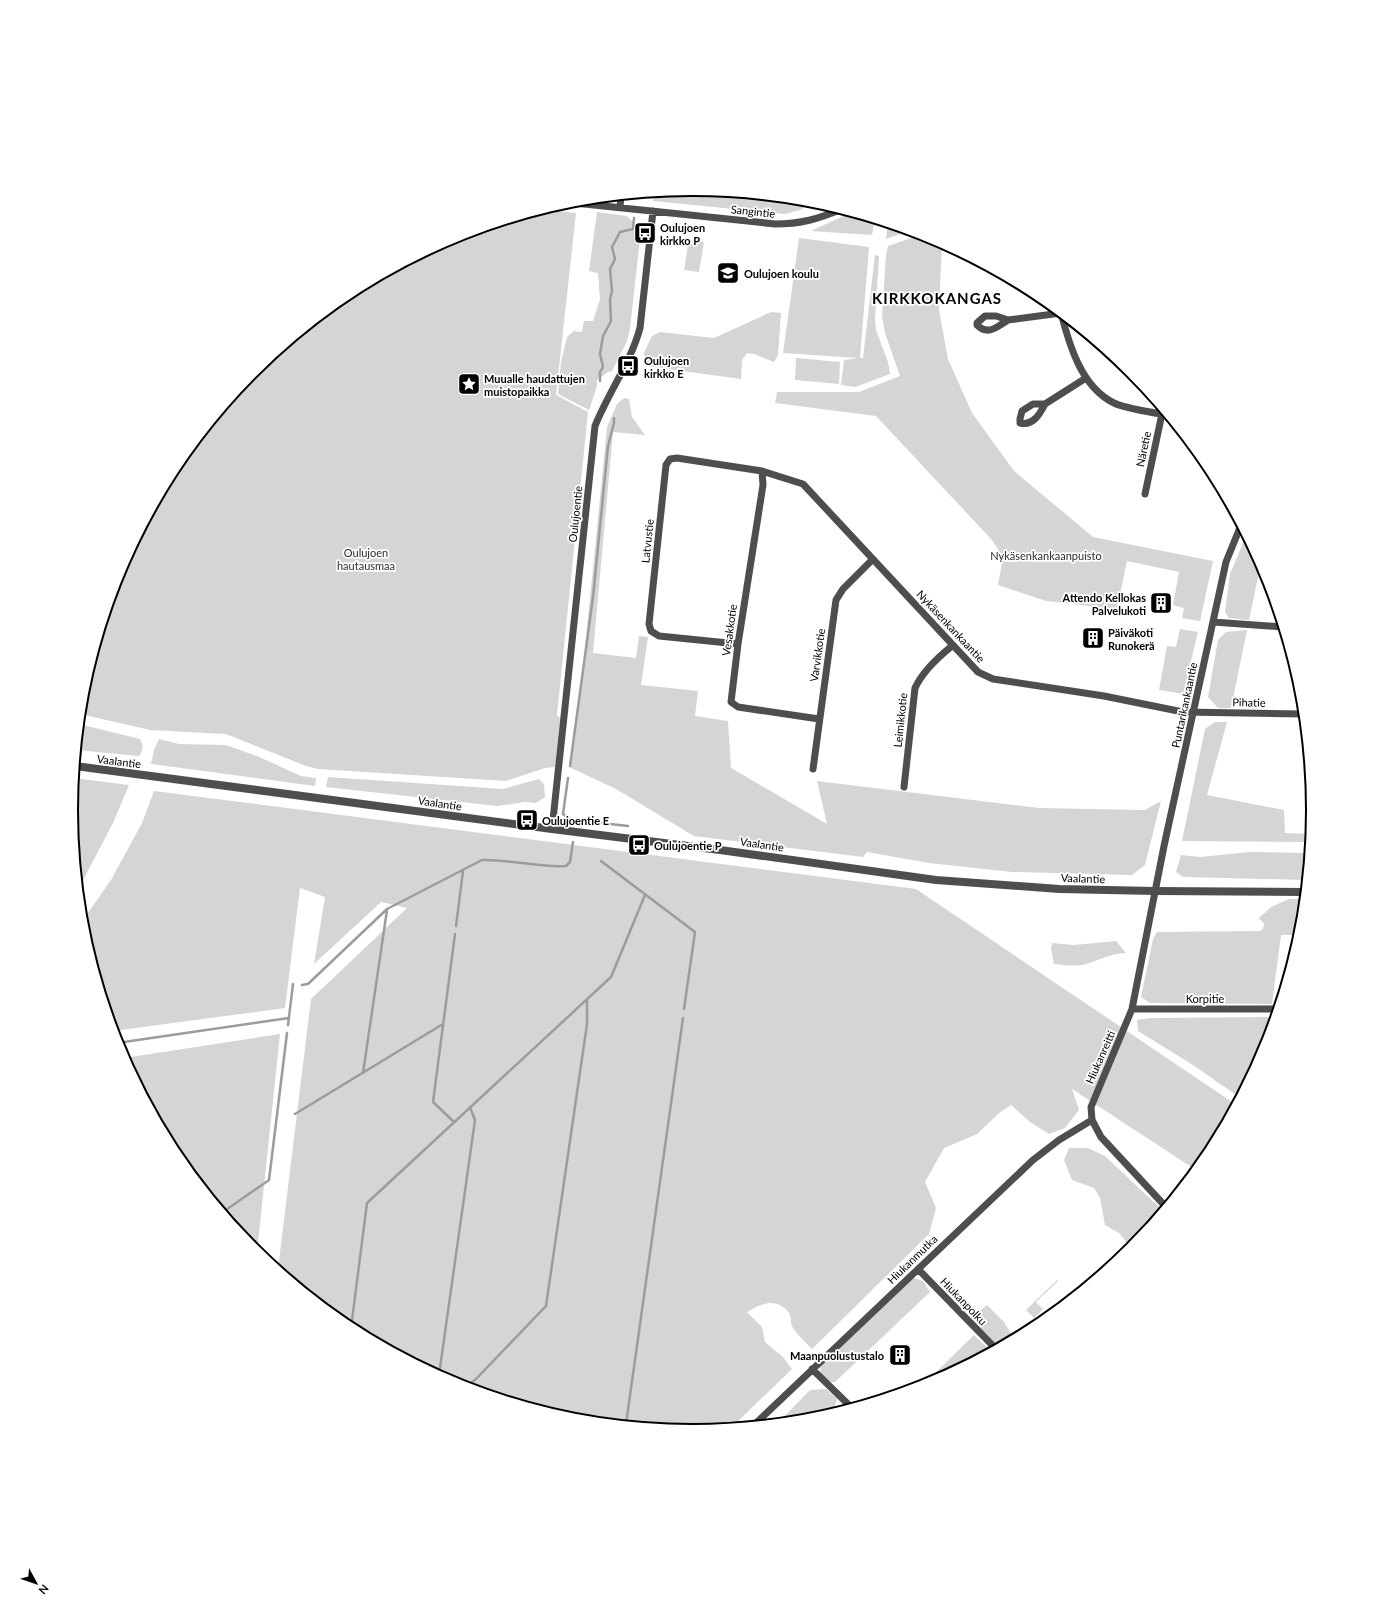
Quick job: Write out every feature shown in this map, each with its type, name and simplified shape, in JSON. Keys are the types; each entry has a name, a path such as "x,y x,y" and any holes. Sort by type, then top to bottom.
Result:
{"street":[{"path":"620,207 621,200"},
{"name":"Sangintie","path":"590,204 775,224 795,224 819,219 835,212"},
{"name":"Oulujoentie","path":"552,829 595,426 601,410 637,341 653,211"},
{"path":"1008,320 1054,314"},
{"path":"1063,320 1069,341 1086,378 1100,393 1114,403 1160,412"},
{"path":"1045,404 1086,378"},
{"name":"Näretie","path":"1145,494 1163,416"},
{"name":"Latvustie","path":"738,644 659,636 651,631 649,624 666,465 670,459 677,458 762,471"},
{"name":"Nykäsenkankaantie","path":"762,471 803,484 874,559 952,646 978,672 993,678 1104,696 1193,713"},
{"name":"Vesakkotie","path":"762,471 763,484 738,644 731,702 738,707 819,719"},
{"name":"Puntarikankaantie","path":"1155,891 1226,562 1239,530"},
{"name":"Varvikkotie","path":"813,769 836,600 843,589 874,559"},
{"path":"1213,622 1278,627"},
{"name":"Leimikkotie","path":"904,787 915,688 920,677 952,646"},
{"name":"Pihatie","path":"1193,713 1298,714"},
{"name":"Vaalantie","path":"79,767 728,851 936,880 1059,889 1301,892"},
{"name":"Hiukanreitti","path":"1092,1120 1091,1113 1093,1100 1132,1009 1155,891"},
{"name":"Korpitie","path":"1132,1009 1272,1010"},
{"path":"1092,1120 1101,1137 1108,1146 1163,1203"},
{"name":"Hiukanmutka","path":"760,1419 1033,1160 1059,1140 1092,1120"},
{"name":"Hiukanpolku","path":"918,1269 992,1345"},
{"path":"812,1369 848,1404"}],"green space":[{"path":"654,197 732,197 806,206 800,210 785,214 653,201"},
{"name":"Oulujoen hautausmaa","path":"556,211 576,213 556,395 588,412 557,715 560,718 555,767 545,768 506,781 318,769 306,766 226,734 150,730 85,715 99,651 111,612 125,575 141,538 160,502 181,468 230,405 258,375 318,322 385,278 420,259 457,242 495,228"},
{"path":"597,212 627,216 641,230 630,329 627,341 612,371 608,372 597,380 597,386 589,410 558,394 561,362 567,337 574,331 582,332 584,321 593,321 600,299 598,273 589,271"},
{"path":"846,215 874,223 872,235 811,231"},
{"path":"887,228 902,233 886,239"},
{"name":"Nykäsenkankaanpuisto","path":"914,237 942,249 939,310 948,359 972,413 1014,471 1093,537 1213,561 1200,621 1182,618 1184,608 1173,605 1179,572 1127,561 1117,609 1046,601 998,585 1003,557 992,540 876,416 775,403 777,392 859,392 900,376 885,333 882,316 886,255 888,246"},
{"path":"799,238 869,247 860,358 863,358 875,255 879,256 875,319 876,330 888,362 890,374 855,387 841,385 844,360 858,358 783,353"},
{"path":"689,239 704,242 699,272 684,270"},
{"path":"771,312 781,313 778,355 774,362 754,354 747,353 742,360 741,379 646,366 644,353 652,336 660,332 714,338"},
{"path":"796,358 840,362 839,384 795,380"},
{"path":"624,398 629,399 632,417 645,435 613,432 593,653 636,658 639,636 648,637 641,685 698,691 695,716 728,721 731,768 827,824 817,781 1039,808 1145,810 1161,801 1145,865 1132,875 1012,872 929,863 867,852 863,857 694,836 616,789 569,767 584,658 607,427 617,404"},
{"path":"1244,541 1259,574 1249,620 1229,618 1225,612 1230,574"},
{"path":"1180,629 1198,632 1183,694 1159,690 1167,646 1176,647"},
{"path":"1247,630 1231,708 1218,708 1208,697 1218,640 1226,632"},
{"path":"1215,722 1227,722 1207,795 1284,810 1285,833 1305,834 1305,842 1182,841 1205,729"},
{"path":"84,725 140,739 142,748 139,756 81,750"},
{"path":"159,739 179,744 226,745 257,756 301,776 316,778 315,786 151,764 154,750"},
{"path":"328,777 503,789 539,779 544,784 545,797 536,803 525,802 497,806 326,787"},
{"path":"79,779 129,785 113,823 82,882 79,850"},
{"path":"154,791 916,889 1232,1102 1203,1151 1191,1167 1072,1089 1079,1110 1065,1128 1049,1134 1030,1122 1011,1105 999,1113 977,1134 944,1148 925,1182 936,1208 929,1234 812,1349 795,1331 792,1326 789,1313 779,1305 774,1303 763,1304 747,1312 762,1327 765,1342 783,1357 792,1369 738,1421 692,1424 652,1422 572,1412 533,1403 457,1377 420,1360 385,1341 318,1297 279,1263 311,999 407,908 381,902 314,964 325,897 300,888 285,1008 120,1030 99,968 87,914 111,880 142,823"},
{"path":"1250,852 1305,853 1302,880 1183,877 1176,872 1181,855 1200,857"},
{"path":"1289,899 1299,899 1293,935 1281,935 1272,1004 1150,1003 1141,997 1153,939 1157,932 1260,931 1263,929 1264,924 1258,919 1271,907"},
{"path":"1116,941 1126,953 1111,955 1082,965 1070,966 1054,964 1051,949 1052,943 1074,945"},
{"path":"1268,1017 1269,1018 1259,1044 1236,1095 1193,1065 1138,1031 1137,1020 1150,1018"},
{"path":"280,1034 258,1244 230,1214 181,1151 141,1081 131,1057"},
{"path":"1069,1148 1088,1148 1105,1156 1159,1207 1127,1243 1119,1233 1105,1225 1100,1198 1094,1188 1072,1180 1064,1160"},
{"path":"914,1278 923,1281 930,1292 835,1382 829,1382 820,1373 821,1365 911,1279"},
{"path":"1057,1280 1058,1281 1036,1302 1043,1309 1034,1318 1026,1310"},
{"path":"987,1305 1004,1322 1012,1333 994,1343 973,1322 973,1317"},
{"path":"974,1335 987,1347 964,1360 935,1373"},
{"path":"826,1389 837,1399 835,1407 785,1416 810,1390"}],"waterway":[{"path":"600,381 600,372 603,367 600,354 603,336 611,321 610,300 612,291 610,269 615,259 612,247 620,232 633,229 634,218"},
{"path":"570,766 593,597 608,446 614,418"},
{"path":"568,778 563,814 574,820 628,826"},
{"path":"302,985 308,984 387,909 482,860 545,866 566,866 570,862 573,842"},
{"path":"601,861 695,932 684,1009"},
{"path":"456,926 463,871"},
{"path":"352,1321 367,1203 611,977 645,895"},
{"path":"363,1073 387,910"},
{"path":"454,1122 433,1102 455,934"},
{"path":"288,1025 293,984"},
{"path":"472,1382 546,1306 587,1024 587,1000"},
{"path":"124,1042 289,1018"},
{"path":"627,1419 683,1018"},
{"path":"295,1114 443,1024"},
{"path":"226,1210 269,1180 287,1033"},
{"path":"440,1369 475,1120 470,1107"}],"place":[{"name":"Oulujoen kirkko P","path":"645,233"},
{"name":"Oulujoen koulu","path":"728,273"},
{"name":"Oulujoen kirkko E","path":"628,366"},
{"name":"Muualle haudattujen muistopaikka","path":"469,384"},
{"name":"Attendo Kellokas Palvelukoti","path":"1161,603"},
{"name":"Päiväkoti Runokerä","path":"1093,638"},
{"name":"Oulujoentie E","path":"527,820"},
{"name":"Oulujoentie P","path":"639,845"},
{"name":"Maanpuolustustalo","path":"900,1355"}],"district":[{"name":"KIRKKOKANGAS","path":"937,298"}]}
